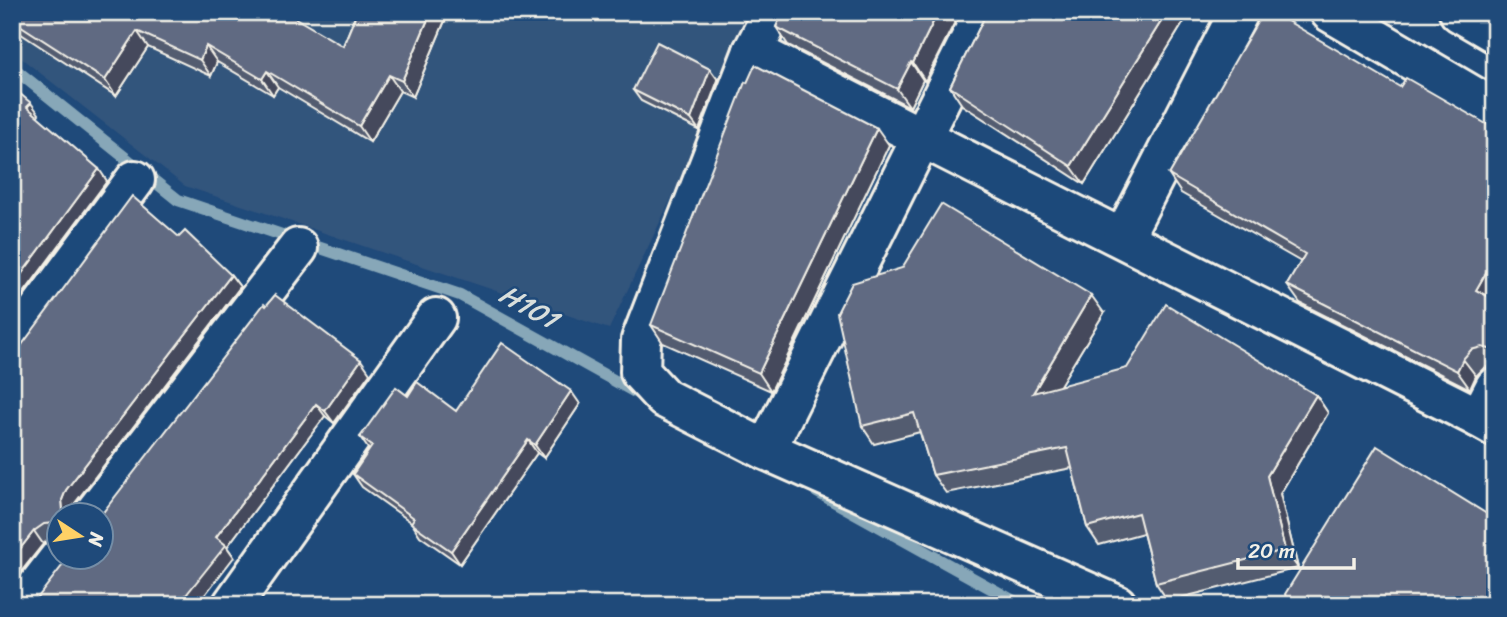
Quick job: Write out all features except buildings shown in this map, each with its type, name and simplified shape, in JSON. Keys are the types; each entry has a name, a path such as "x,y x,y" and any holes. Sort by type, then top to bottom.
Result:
{"street":[{"path":"773,12 753,51 640,340 640,372 664,398 766,450 1117,605"},
{"path":"766,450 984,12"},
{"path":"1123,238 1239,12"},
{"path":"1460,12 1495,33"},
{"path":"1339,15 1385,26 1495,109"},
{"path":"753,51 920,138 1123,238 1490,411"},
{"path":"12,346 135,180"},
{"path":"103,502 298,248"},
{"path":"232,605 436,318"},
{"path":"23,605 48,572"}],"shaded area":[{"path":"12,12 760,12 609,329 185,186 12,51"}],"waterway":[{"name":"H101","path":"12,67 178,200 460,295 644,397"},
{"name":"H101","path":"817,492 1021,605"}]}
